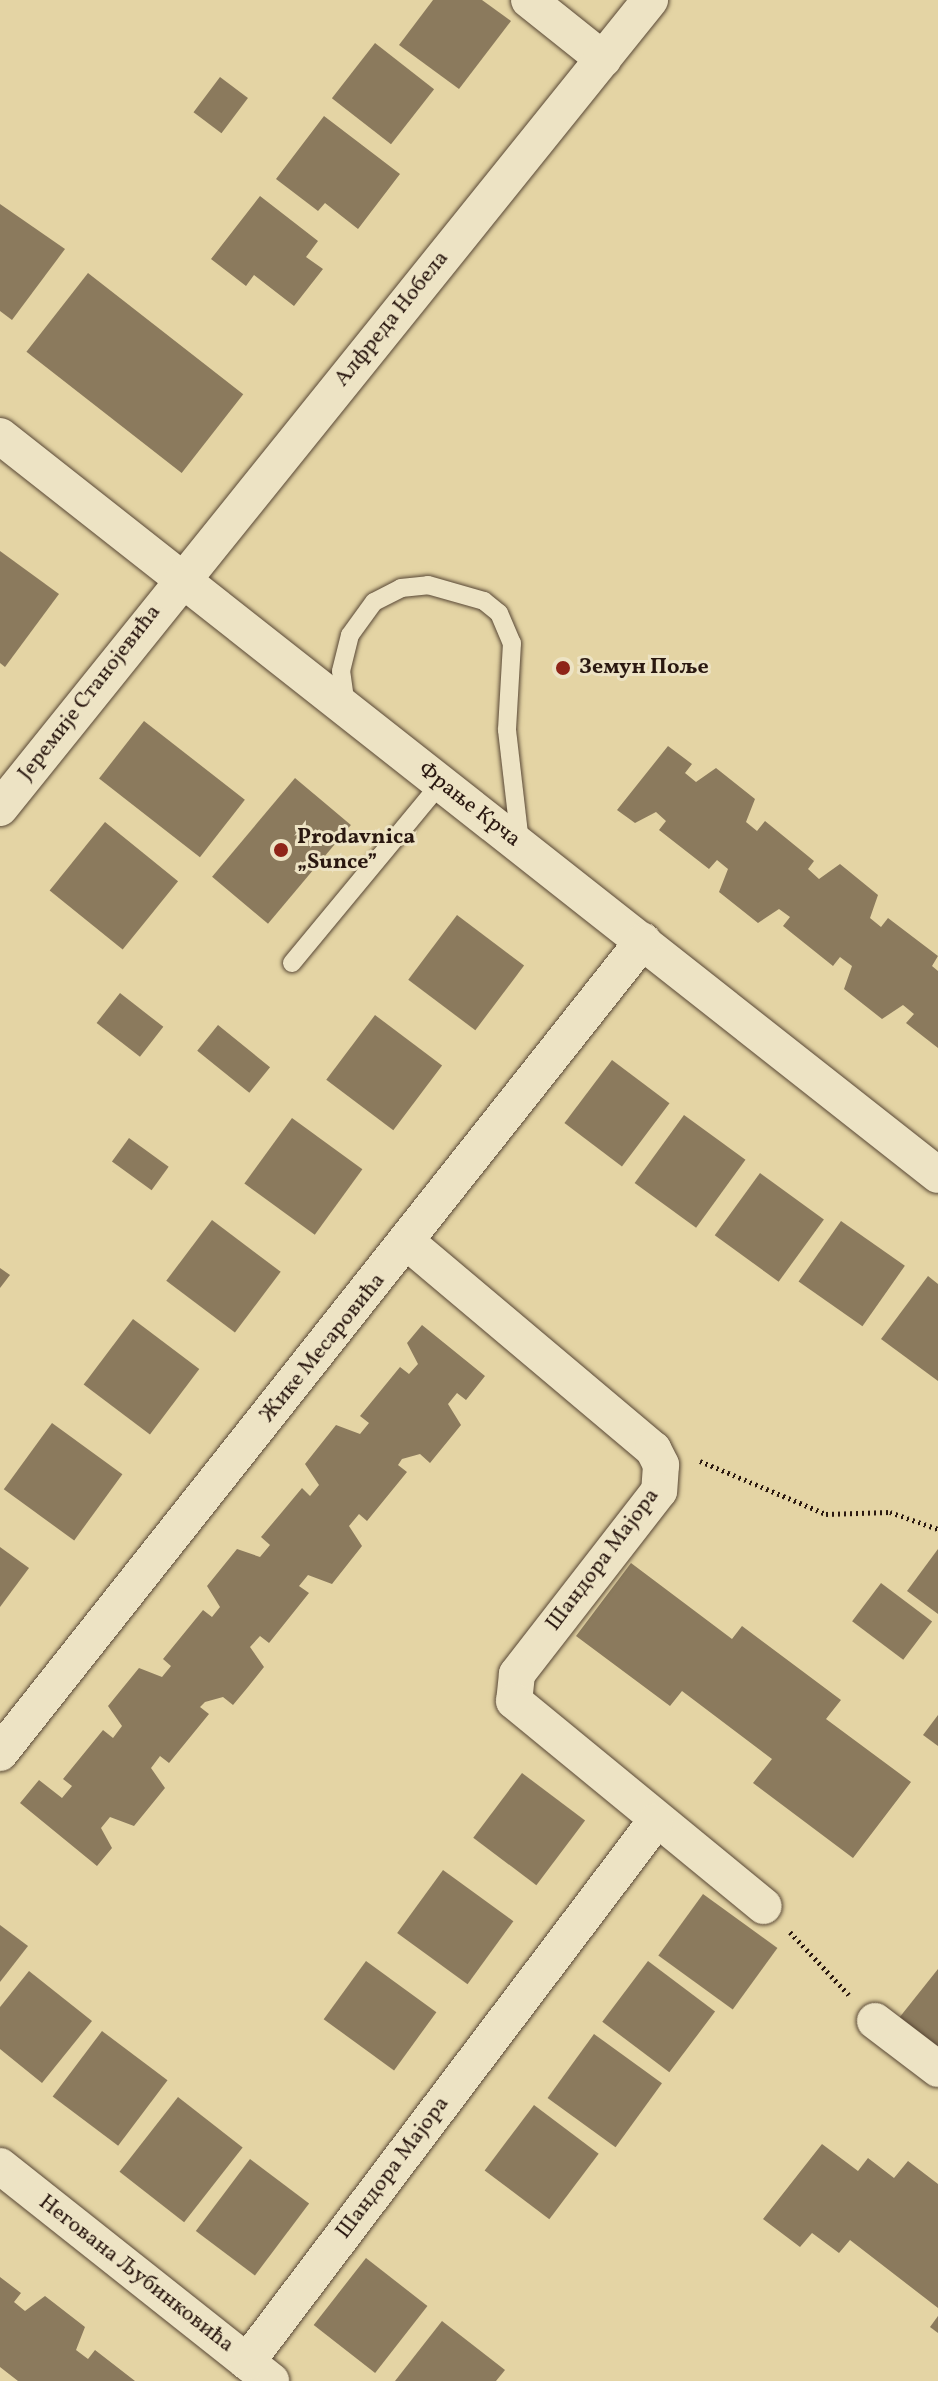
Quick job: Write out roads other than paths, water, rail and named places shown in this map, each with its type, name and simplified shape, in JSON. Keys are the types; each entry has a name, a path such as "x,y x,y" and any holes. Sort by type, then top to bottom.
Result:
{"street":[{"path":"529,0 603,59"},
{"name":"Алфреда Нобела","path":"181,578 650,0"},
{"name":"Фрање Крча","path":"0,436 938,1175"},
{"name":"Јеремије Станојевића","path":"0,808 181,578"},
{"name":"Жике Месаровића","path":"0,1753 643,941"},
{"name":"Шандора Мајора","path":"407,1242 653,1449 661,1465 659,1491 512,1686 522,1714 764,1906"},
{"name":"Шандора Мајора","path":"259,2371 655,1822"},
{"path":"875,2021 938,2069"},
{"name":"Негована Љубинковића","path":"0,2166 259,2371"}],"lane":[{"path":"346,709 341,671 350,635 374,602 401,588 428,585 471,595 499,613 512,643 507,744 521,847"},
{"path":"292,963 441,783"}],"place":[{"name":"Земун Поље","path":"563,668"},
{"name":"Prodavnica „Sunce”","path":"281,850"}]}
